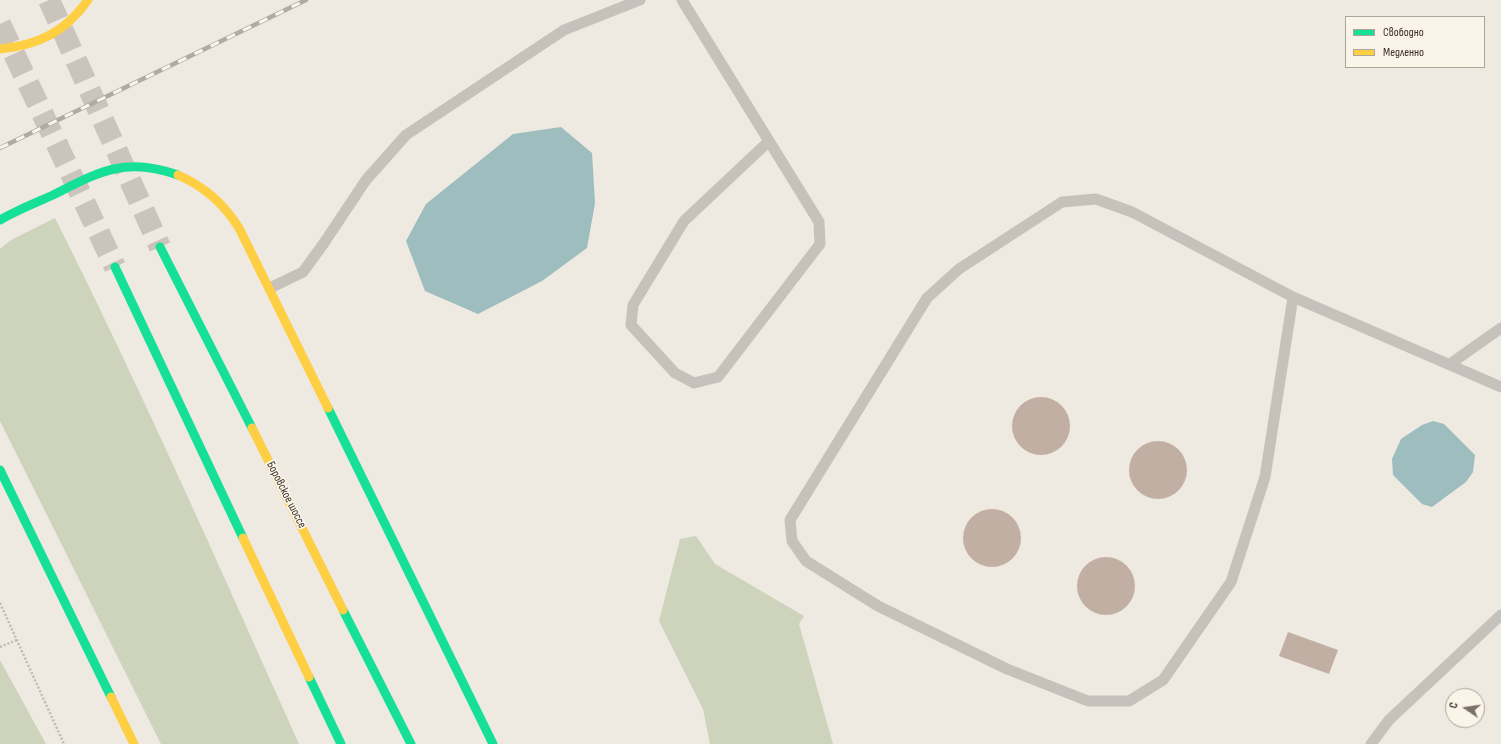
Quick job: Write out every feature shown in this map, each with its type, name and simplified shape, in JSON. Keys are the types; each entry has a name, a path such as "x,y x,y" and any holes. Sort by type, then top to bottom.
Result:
{"street":[{"path":"0,49 21,47 40,40 65,27 81,11 88,0"},
{"path":"0,220 98,173 133,166 153,168 187,178 201,186 227,209 237,222 270,288 493,744"},
{"name":"Боровское шоссе","path":"160,247 411,744"},
{"path":"115,267 342,744"},
{"path":"0,470 134,744"}],"lane":[{"path":"270,288 303,272 324,244 366,180 406,135 564,30 640,0"},
{"path":"682,0 769,141 818,222 820,244 718,376 694,383 675,373 631,325 633,305 684,221 769,141"},
{"path":"1293,297 1265,477 1231,582 1163,680 1129,701 1088,702 1007,670 878,606 806,561 792,541 790,520 927,298 959,269 1062,202 1096,199 1132,212 1293,297 1501,387"},
{"path":"1450,364 1501,328"},
{"path":"1371,744 1389,720 1501,615"}],"path":[{"path":"0,603 64,744"},
{"path":"0,646 17,640"}],"green space":[{"path":"55,218 150,414 299,744 161,744 0,421 0,249 11,240"},
{"path":"696,536 715,564 804,616 799,624 833,744 710,744 703,709 659,621 680,539"},
{"path":"0,660 46,744 0,744"}],"water":[{"path":"561,127 592,153 595,203 587,248 542,281 478,314 425,291 406,241 426,204 513,134"},
{"path":"1433,421 1444,424 1475,455 1473,472 1466,482 1432,507 1422,504 1393,475 1392,459 1401,439 1422,425"}],"building":[{"path":"1035,397 1047,397 1062,405 1070,420 1070,432 1062,447 1047,455 1035,455 1020,447 1012,432 1012,420 1020,405"},
{"path":"1152,441 1164,441 1179,449 1187,464 1187,476 1179,491 1164,499 1152,499 1137,491 1129,476 1129,464 1137,449"},
{"path":"986,509 998,509 1013,517 1021,532 1021,544 1013,559 998,567 986,567 971,559 963,544 963,532 971,517"},
{"path":"1100,557 1112,557 1127,565 1135,580 1135,592 1127,607 1112,615 1100,615 1085,607 1077,592 1077,580 1085,565"},
{"path":"1288,632 1338,650 1329,674 1279,656"}],"tunnel":[{"path":"49,0 160,247"},
{"path":"0,24 115,267"}],"railway":[{"path":"0,148 306,0"}],"traffic: fast":[{"path":"0,220 84,180 113,169 143,167 159,169 178,175"},
{"path":"160,247 252,428"},
{"path":"115,267 243,538"},
{"path":"328,408 493,744"},
{"path":"0,470 111,697"},
{"path":"343,610 411,744"},
{"path":"309,677 341,744"}],"traffic: slow":[{"path":"0,49 27,44 50,35 70,21 88,0"},
{"path":"178,175 205,190 220,203 239,228 328,408"},
{"path":"252,428 343,610"},
{"path":"243,538 309,677"},
{"path":"111,697 134,744"}]}
